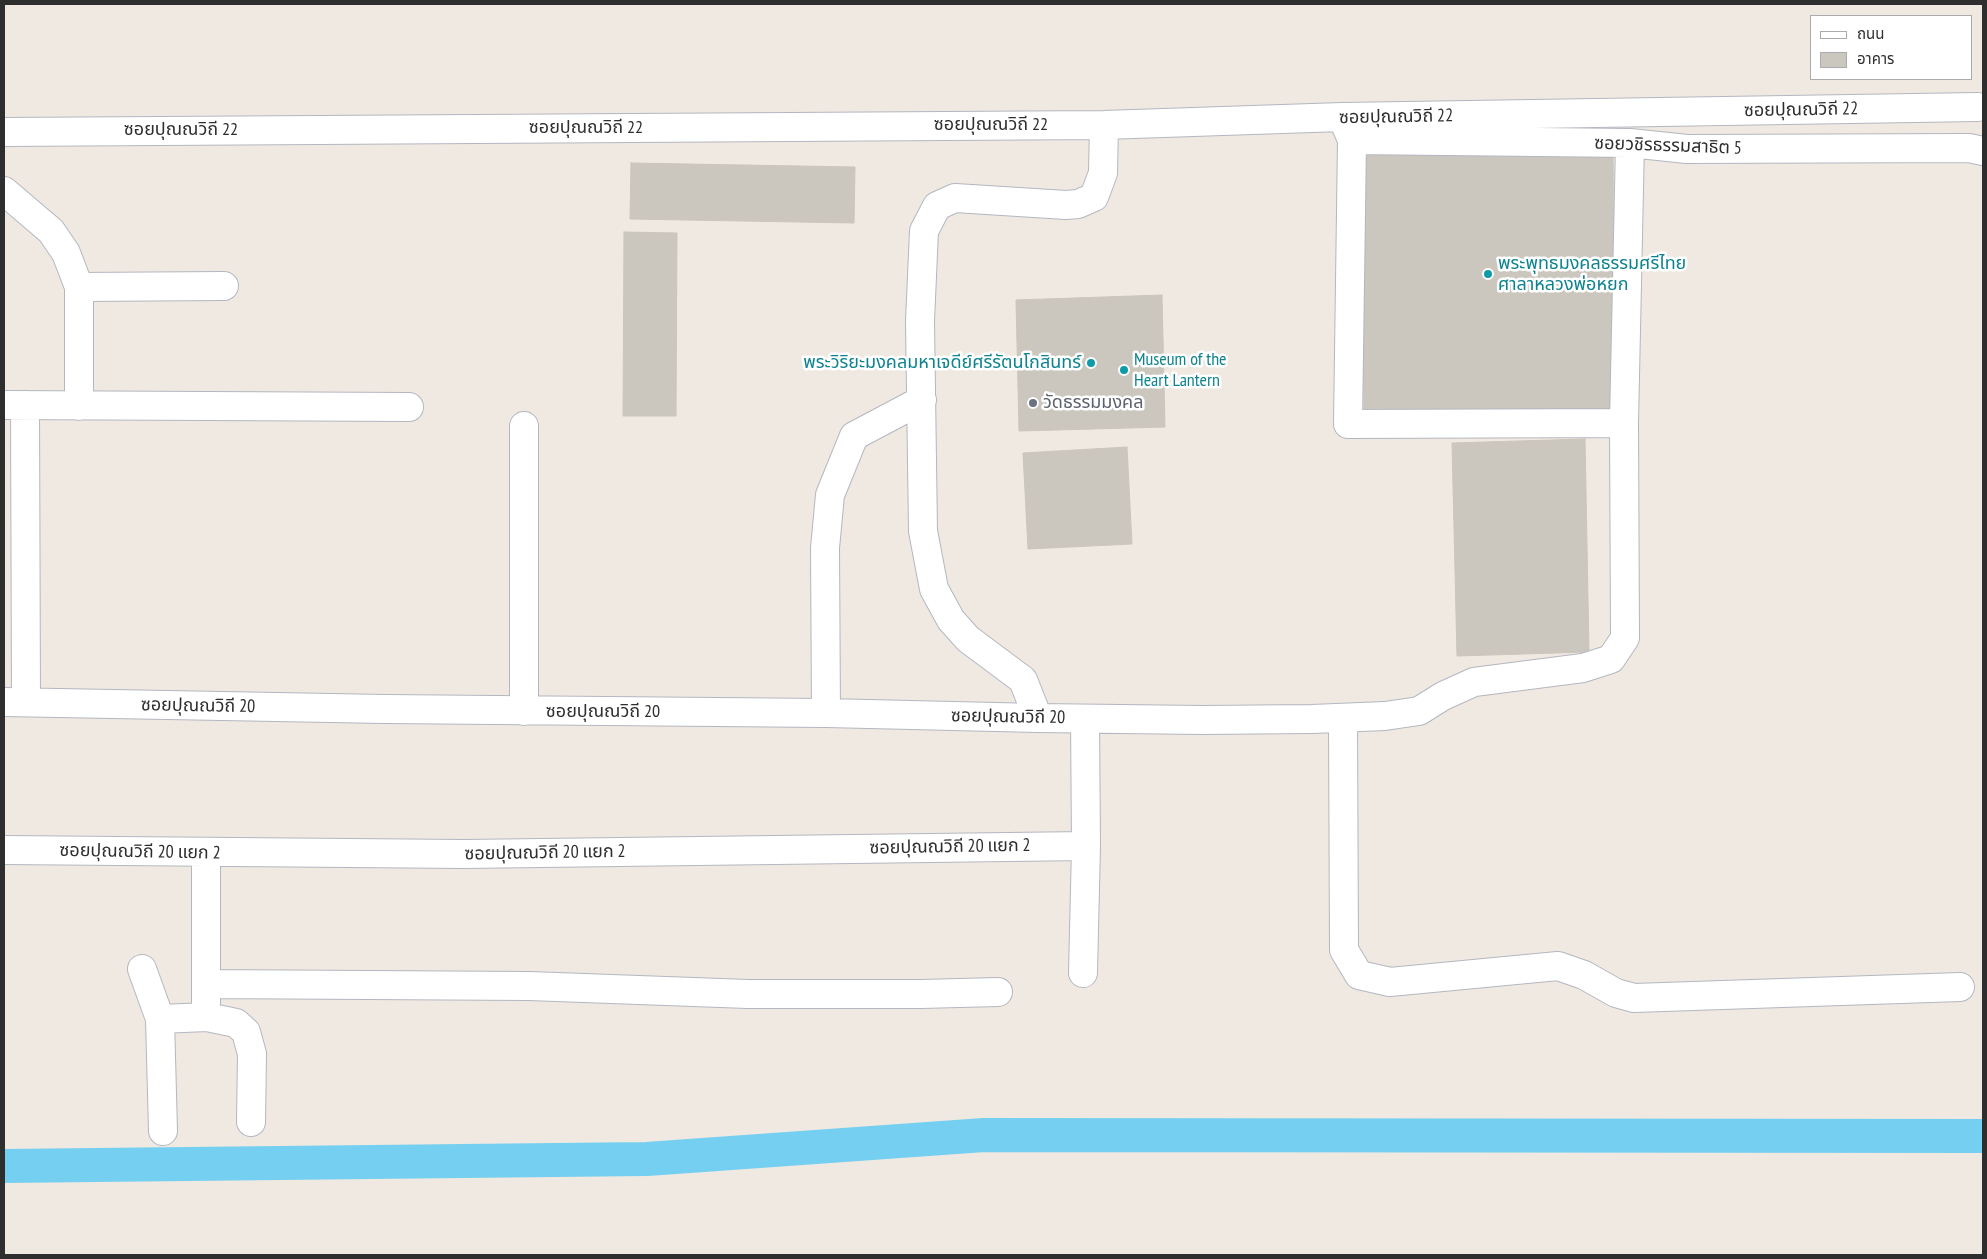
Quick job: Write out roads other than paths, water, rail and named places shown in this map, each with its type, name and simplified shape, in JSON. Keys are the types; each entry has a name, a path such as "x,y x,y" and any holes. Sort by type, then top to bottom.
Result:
{"street":[{"name":"ซอยปุณณวิถี 22","path":"4,132 1104,125 1347,129 1978,107"},
{"path":"1038,718 1024,680 968,639 951,620 934,589 923,530 920,321 924,232 937,206 955,198 1066,205 1078,204 1094,197 1103,173 1104,125"},
{"name":"ซอยวชิรธรรมสาธิต 5","path":"1347,129 1630,143 1687,149 1969,148 1983,151"},
{"path":"1347,129 1348,424 1624,423"},
{"name":"ซอยปุณณวิถี 20","path":"15,702 1202,720 1343,718 1385,716 1419,711 1443,696 1474,682 1583,668 1611,659 1625,638 1624,423 1630,143"},
{"path":"4,191 51,231 66,253 79,287 79,406"},
{"path":"79,287 224,286"},
{"path":"826,713 825,548 830,495 854,436 922,400"},
{"path":"15,702 14,405 409,407"},
{"path":"524,426 524,711"},
{"path":"1083,973 1086,846 1085,718"},
{"path":"1343,718 1344,950 1359,975 1390,982 1558,966 1584,974 1616,992 1634,998 1960,987"},
{"name":"ซอยปุณณวิถี 20 แยก 2","path":"4,850 464,854 1086,846"},
{"path":"206,853 206,1017"},
{"path":"142,970 160,1019 163,1131"},
{"path":"206,984 529,986 748,994 998,992"},
{"path":"160,1019 206,1017 236,1023 246,1032 252,1054 251,1122"}],"waterway":[{"path":"4,1166 647,1159 984,1135 1983,1136"}],"place":[{"name":"พระพุทธมงคลธรรมศรีไทย ศาลาหลวงพ่อหยก","path":"1488,274"},
{"name":"พระวิริยะมงคลมหาเจดีย์ศรีรัตนโกสินทร์","path":"1091,363"},
{"name":"Museum of the Heart Lantern","path":"1124,370"},
{"name":"วัดธรรมมงคล","path":"1033,403"}]}
